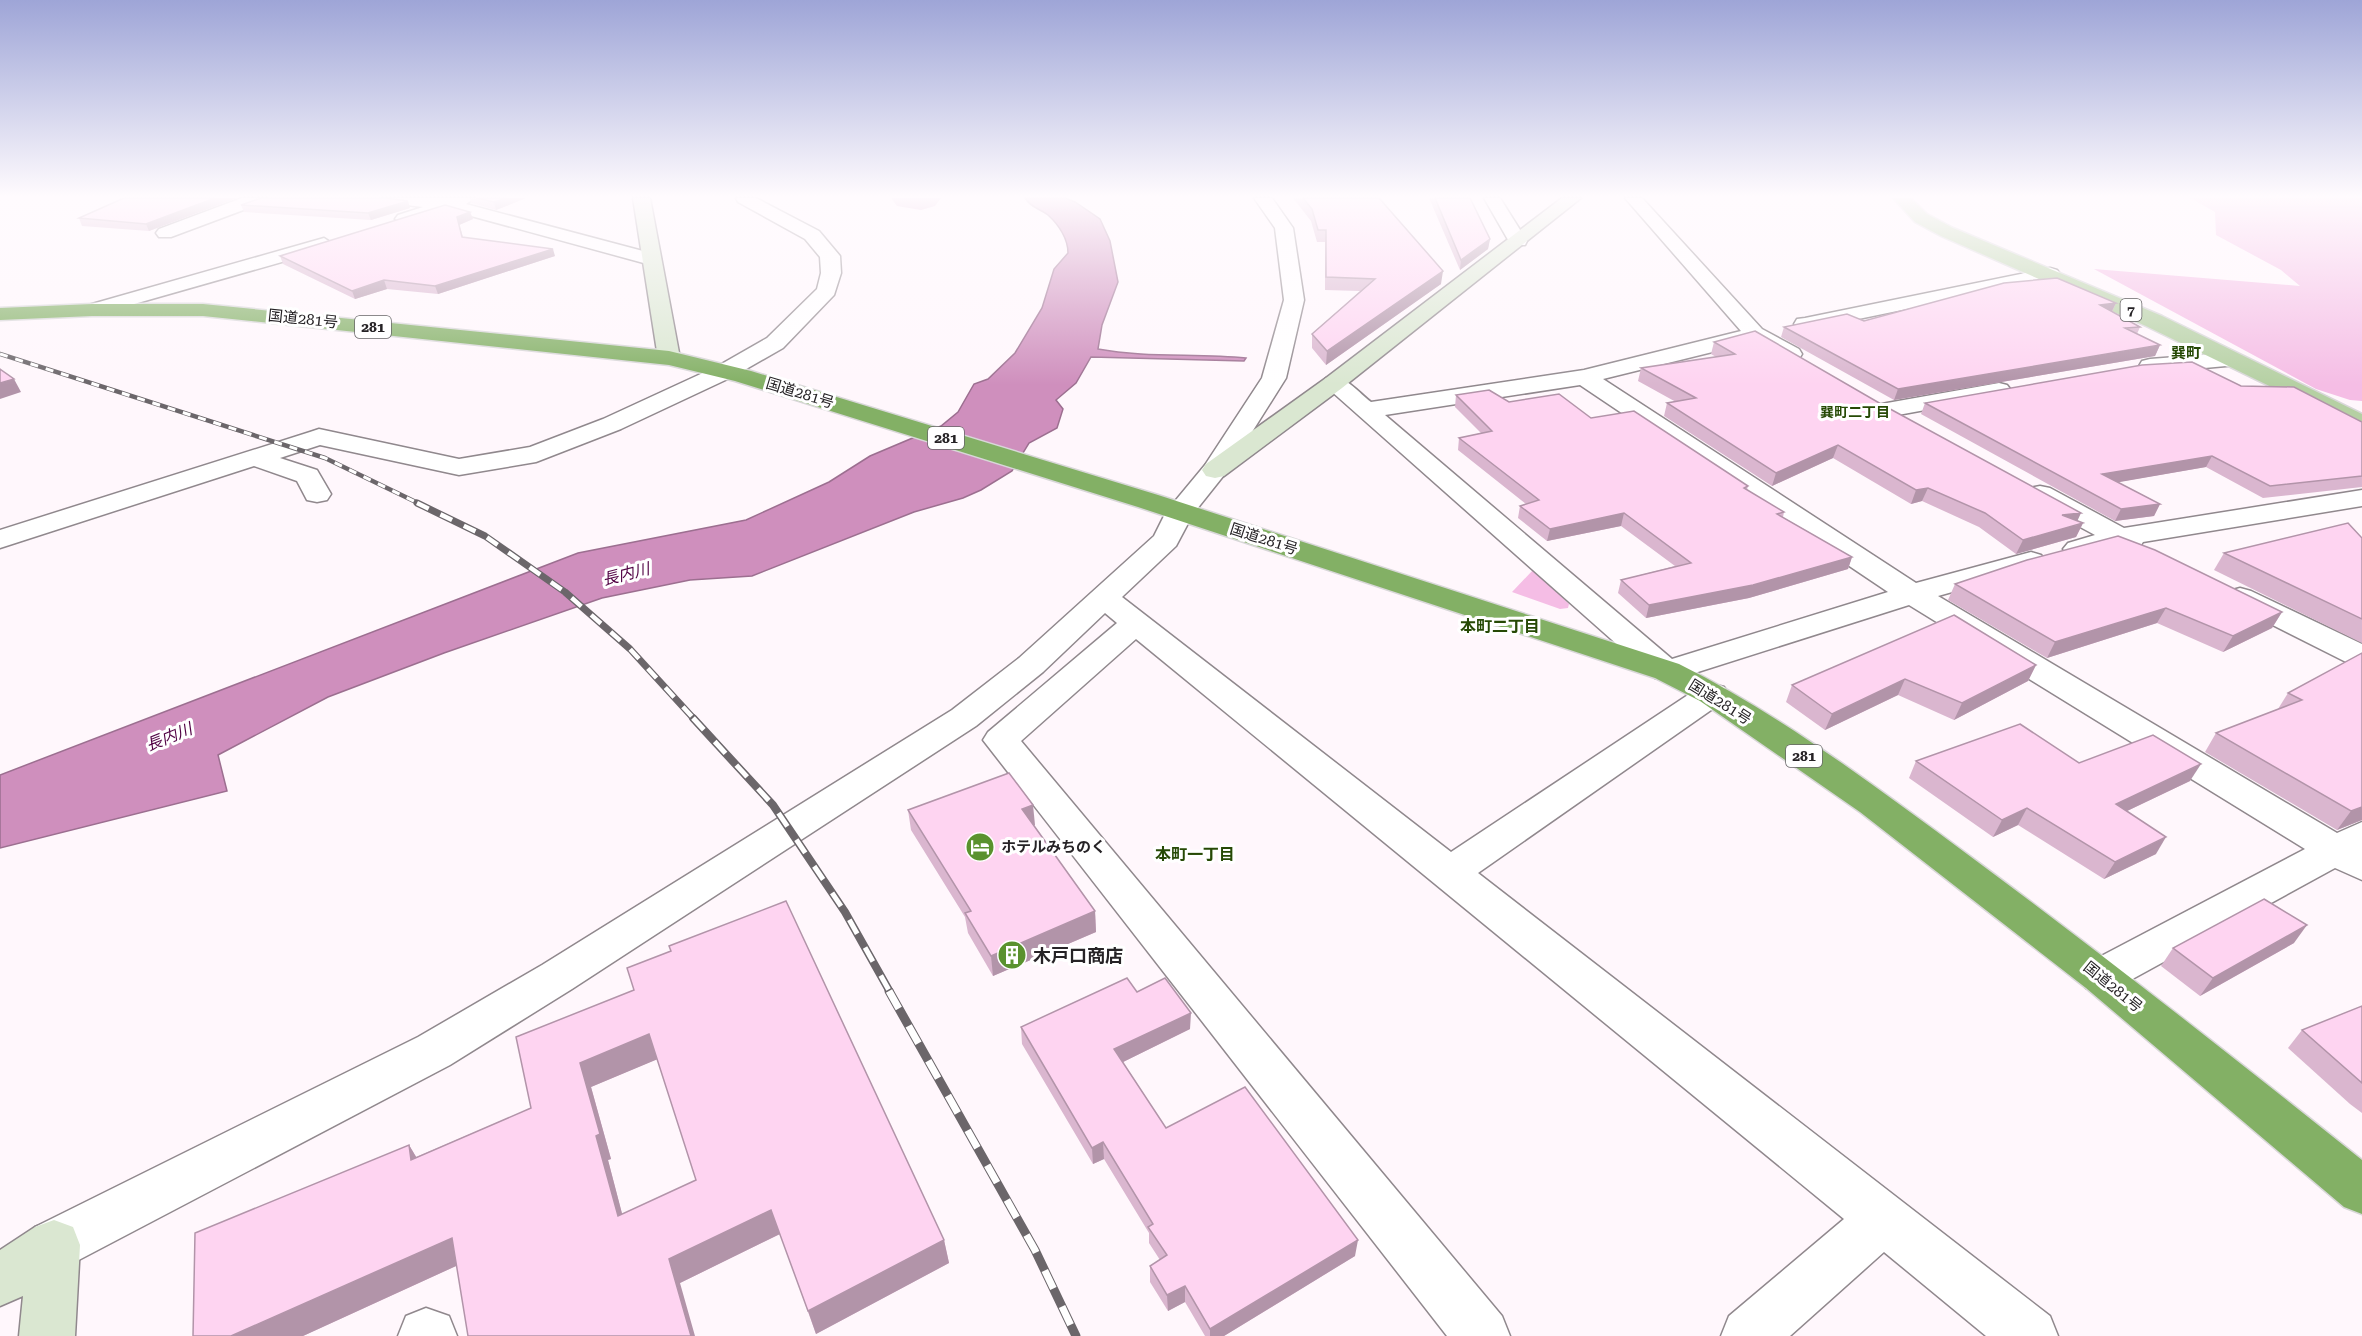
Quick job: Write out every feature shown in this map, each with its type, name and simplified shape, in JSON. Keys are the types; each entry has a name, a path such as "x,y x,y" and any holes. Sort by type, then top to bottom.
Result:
{"highway":[{"name":"国道281号","path":"0,314 92,310 203,310 669,358 734,373 1164,506 1667,671 1712,694 1873,803 2102,976 2362,1191"}],"main road":[{"name":"7","path":"2017,260 2154,321 2362,424"}],"street":[{"path":"92,310 266,260"},
{"path":"651,260 669,358"},
{"path":"0,539 319,437 459,467 536,454 734,373 775,343 827,291 831,273 830,260"},
{"path":"1215,470 1274,378 1294,300 1288,260"},
{"path":"1482,1336 1001,740 1121,610 1166,540 1164,506 1334,383 1493,260"},
{"path":"1689,260 1755,334 1816,369"},
{"path":"1368,410 1584,377 1755,334 2050,274"},
{"path":"2125,368 2229,360"},
{"path":"1584,377 1912,594 2353,850"},
{"path":"1334,383 1368,410 1667,671 1912,594 2119,537 2355,504"},
{"path":"1918,426 1877,404 2023,386"},
{"path":"253,457 308,476 317,494"},
{"path":"2018,482 2161,558"},
{"path":"2214,584 2362,657"},
{"path":"1121,610 2030,1336"},
{"path":"0,1280 54,1245 434,1052 557,977 964,718 1030,665 1121,610"},
{"path":"1449,873 1712,694"},
{"path":"2102,976 2353,850"},
{"path":"1749,1336 1883,1219"},
{"path":"47,1336 54,1245"}],"shaded area":[{"path":"2263,260 2362,260 2362,401 2350,400 2316,389 2094,269 2300,286 2281,270"},
{"path":"1533,570 1569,604 1568,608 1560,609 1512,592"}],"water":[{"name":"長内川","path":"1062,260 1114,260 1118,282 1102,325 1098,349 1134,354 1246,358 1244,361 1091,357 1076,383 1056,400 1063,409 1057,428 1029,443 1012,471 981,490 963,498 914,512 752,576 690,580 602,598 444,653 328,697 218,755 227,791 0,848 0,775 578,553 746,520 829,482 870,456 941,426 958,412 974,384 988,379 1015,353 1042,308 1054,269"}],"building":[{"path":"289,260 517,260 435,286 384,280 352,291"},
{"path":"1326,260 1434,260 1443,271 1327,351 1312,334 1375,279 1326,277"},
{"path":"2057,278 2116,303 2100,305 2140,327 2125,328 2160,345 1898,389 1784,327 1847,314 1864,321 2004,283"},
{"path":"1755,331 1881,404 2081,513 2062,515 2083,523 2023,540 1985,513 1928,488 1916,490 1838,445 1776,473 1667,403 1696,398 1641,368 1735,354 1714,342"},
{"path":"2192,362 2241,386 2294,387 2362,422 2362,476 2270,486 2212,456 2102,474 2160,504 2121,509 1925,403 2142,365"},
{"path":"0,369 14,379 0,383"},
{"path":"1489,390 1509,402 1559,394 1591,418 1634,411 1748,486 1744,488 1784,512 1777,514 1852,557 1753,585 1649,605 1621,580 1691,563 1624,513 1550,529 1520,506 1539,500 1459,438 1492,431 1456,395"},
{"path":"2348,523 2362,538 2362,619 2224,553"},
{"path":"2118,536 2155,550 2282,612 2233,636 2166,608 2055,642 1955,584 2027,560"},
{"path":"1954,615 2036,665 1962,703 1905,679 1832,714 1792,685"},
{"path":"2362,653 2362,807 2351,811 2216,733 2302,700 2288,693"},
{"path":"2020,724 2079,763 2153,735 2201,764 2116,804 2166,837 2115,862 2027,808 2002,820 1916,761"},
{"path":"1009,773 1033,805 1022,809 1095,911 991,956 965,913 971,911 908,810"},
{"path":"2264,899 2307,925 2213,978 2173,948"},
{"path":"786,901 944,1240 808,1311 771,1210 669,1259 691,1336 468,1336 452,1238 231,1336 193,1336 195,1233 409,1145 411,1160 531,1108 516,1037 634,990 627,968 671,951 669,946","holes":["649,1034 696,1180 618,1216 596,1136 600,1134 580,1063"]},
{"path":"1127,978 1137,992 1165,978 1191,1013 1114,1049 1166,1128 1245,1087 1358,1240 1210,1329 1185,1286 1167,1295 1150,1266 1167,1255 1148,1227 1153,1224 1103,1142 1092,1148 1021,1027"},
{"path":"2362,1006 2362,1083 2302,1030"}],"railway":[{"path":"0,354 325,458 420,504"},
{"path":"417,503 485,536 565,592 630,649 695,720"},
{"path":"693,718 773,805 845,912 890,992"},
{"path":"889,991 1035,1250 1076,1336"}],"place":[{"name":"ホテルみちのく","path":"980,847"},
{"name":"木戸口商店","path":"1012,955"}],"district":[{"name":"巽町","path":"2186,353"},
{"name":"巽町二丁目","path":"1855,412"},
{"name":"本町二丁目","path":"1500,626"},
{"name":"本町一丁目","path":"1195,854"}]}
